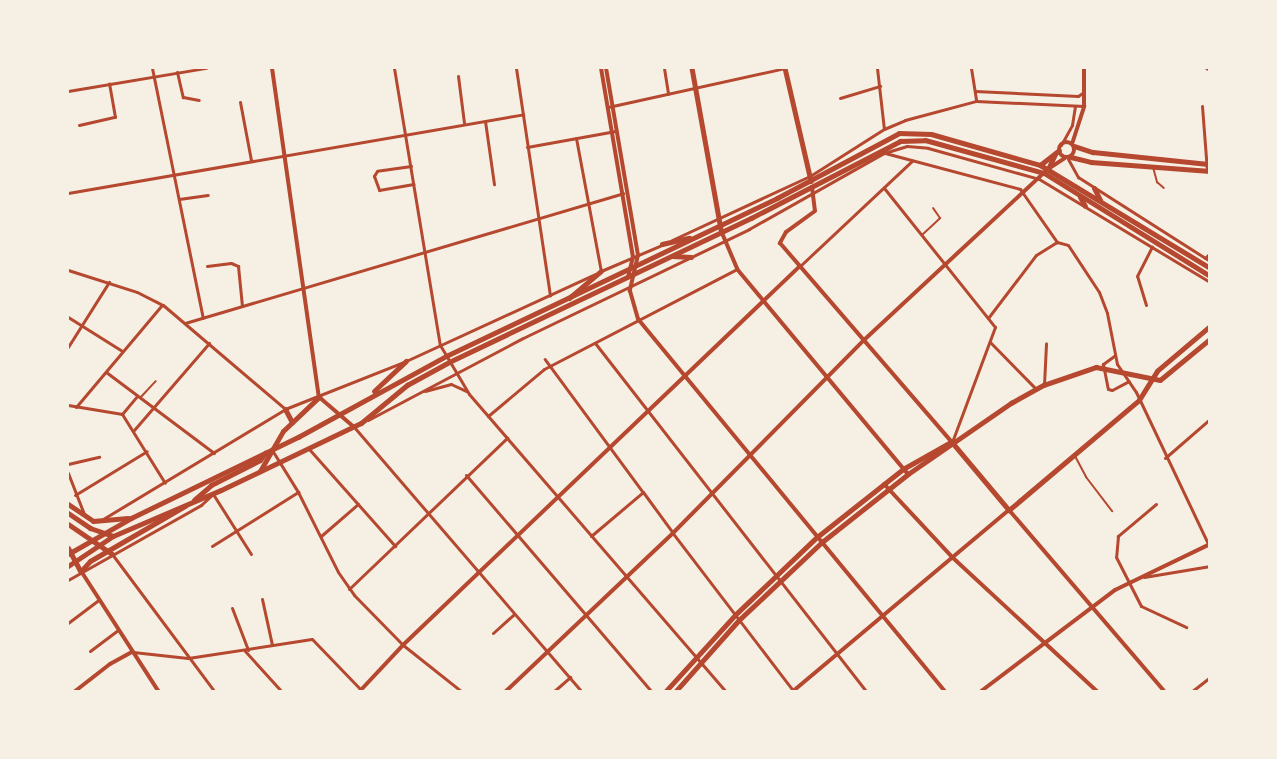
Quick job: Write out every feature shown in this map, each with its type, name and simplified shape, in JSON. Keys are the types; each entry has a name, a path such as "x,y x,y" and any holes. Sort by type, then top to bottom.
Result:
{"main road":[{"path":"692,68 722,233"},
{"path":"786,68 811,182"},
{"path":"68,566 113,536 192,501 213,494 361,424 407,385 449,362 722,233 884,140 913,131 1040,165 1078,195 1210,276"},
{"path":"266,453 260,460 211,485 162,522 86,564 81,571 69,551 131,518 272,450 446,356 886,146 908,139 937,143 1046,171 1100,201 1210,268"},
{"path":"1040,165 1058,149 1073,145 1093,152 1208,164"},
{"path":"1068,158 1073,145"},
{"path":"1046,171 1058,149"},
{"path":"1058,149 1068,158 1091,162 1153,165 1208,171"},
{"path":"1094,188 1100,201"},
{"path":"1078,195 1085,206"},
{"path":"662,244 694,238"},
{"path":"672,256 691,257"},
{"path":"568,299 601,271"},
{"path":"952,442 1009,510 1139,400 1157,370 1210,326"},
{"path":"675,692 739,620 822,542 888,489 952,442 1044,385 1103,367 1123,374 1160,380 1210,339"},
{"path":"371,395 406,360"},
{"path":"260,471 292,422 319,397"},
{"path":"285,410 292,422"},
{"path":"665,692 735,615 775,575 903,469 943,444 952,442"},
{"path":"68,504 84,516 98,522 131,518"},
{"path":"68,513 102,533 113,536"},
{"path":"68,524 110,552"}],"street":[{"path":"152,68 203,318"},
{"path":"68,91 206,68"},
{"path":"272,68 282,156 319,397 354,427 426,515 582,692"},
{"path":"394,68 406,134 423,252 440,345 469,394"},
{"path":"516,68 550,295"},
{"path":"601,68 610,106"},
{"path":"606,68 614,132 638,254 628,277"},
{"path":"664,68 668,94"},
{"path":"610,106 786,68"},
{"path":"877,68 884,129"},
{"path":"971,68 976,101"},
{"path":"1073,145 1084,106 1084,68"},
{"path":"1206,68 1210,70"},
{"path":"177,72 184,97 199,100"},
{"path":"458,76 464,123"},
{"path":"79,125 114,117 109,84"},
{"path":"840,98 880,86"},
{"path":"975,91 1078,96 1085,91"},
{"path":"98,522 165,484 285,410 440,345 718,218 811,182 884,129 959,103 976,101 1084,106"},
{"path":"240,102 251,160"},
{"path":"1058,149 1072,125 1075,106"},
{"path":"1202,106 1208,171"},
{"path":"68,193 523,114"},
{"path":"485,121 494,184"},
{"path":"527,147 614,132"},
{"path":"576,138 601,271"},
{"path":"361,424 455,372 631,284 724,242 814,195 884,153 907,146 928,148 1039,179 1210,282"},
{"path":"884,153 1011,185 1025,193 1057,242 1070,246 1099,292 1107,313 1114,356 1139,400 1165,458 1209,546 1129,582 1091,606 980,692"},
{"path":"506,692 673,533 748,456 828,379 864,340 1025,193 1046,171 1068,158 1073,173 1210,261"},
{"path":"74,692 110,664 132,652 188,658 312,639 318,642 361,691 403,645 519,536 558,496 762,300 912,161"},
{"path":"411,166 377,171 374,176 379,190 413,184"},
{"path":"811,182 815,204 814,213 786,232 780,243 952,442 995,327 884,188"},
{"path":"185,323 625,193"},
{"path":"625,193 634,274 631,284 631,301 638,319 748,456 946,692"},
{"path":"179,199 208,195"},
{"path":"722,233 724,242 737,269 908,474"},
{"path":"988,318 1031,260 1057,242"},
{"path":"1146,305 1137,276 1152,247"},
{"path":"1205,258 1210,253"},
{"path":"207,266 231,263 238,266 242,306"},
{"path":"488,416 548,367 737,269"},
{"path":"68,270 109,282 162,305 209,343 285,410"},
{"path":"68,347 109,282"},
{"path":"76,407 122,350 162,305"},
{"path":"68,318 122,350"},
{"path":"990,342 1036,389"},
{"path":"134,430 209,343"},
{"path":"595,343 867,692"},
{"path":"1044,385 1046,344"},
{"path":"1114,356 1104,362 1103,367 1109,390 1129,381"},
{"path":"545,359 548,367 793,691 881,614 1009,510 1165,692"},
{"path":"106,372 214,453"},
{"path":"417,394 451,384 460,386 469,394 726,692"},
{"path":"122,414 138,397"},
{"path":"68,405 122,414 147,451 165,484"},
{"path":"1165,458 1210,420"},
{"path":"349,589 466,475 507,438"},
{"path":"309,449 395,546"},
{"path":"272,450 298,492 349,589 403,645 462,692"},
{"path":"75,494 147,451"},
{"path":"68,464 99,456"},
{"path":"68,473 84,516"},
{"path":"466,475 652,692"},
{"path":"884,484 952,557 1098,692"},
{"path":"212,546 298,492"},
{"path":"591,536 643,492"},
{"path":"215,692 110,552 201,505 213,494 235,531 252,554"},
{"path":"321,536 358,504"},
{"path":"1156,504 1117,538 1116,557 1141,606 1186,627"},
{"path":"1138,578 1210,566"},
{"path":"68,580 81,571 159,692"},
{"path":"68,623 99,600"},
{"path":"262,600 272,646"},
{"path":"232,608 246,650 282,692"},
{"path":"493,633 514,614"},
{"path":"90,652 118,630"},
{"path":"553,692 570,677"},
{"path":"1191,692 1210,677"}],"lane":[{"path":"1153,165 1157,182 1164,188"},
{"path":"922,235 940,218 932,208"},
{"path":"138,397 156,380"},
{"path":"1074,454 1086,477 1112,510"}]}
